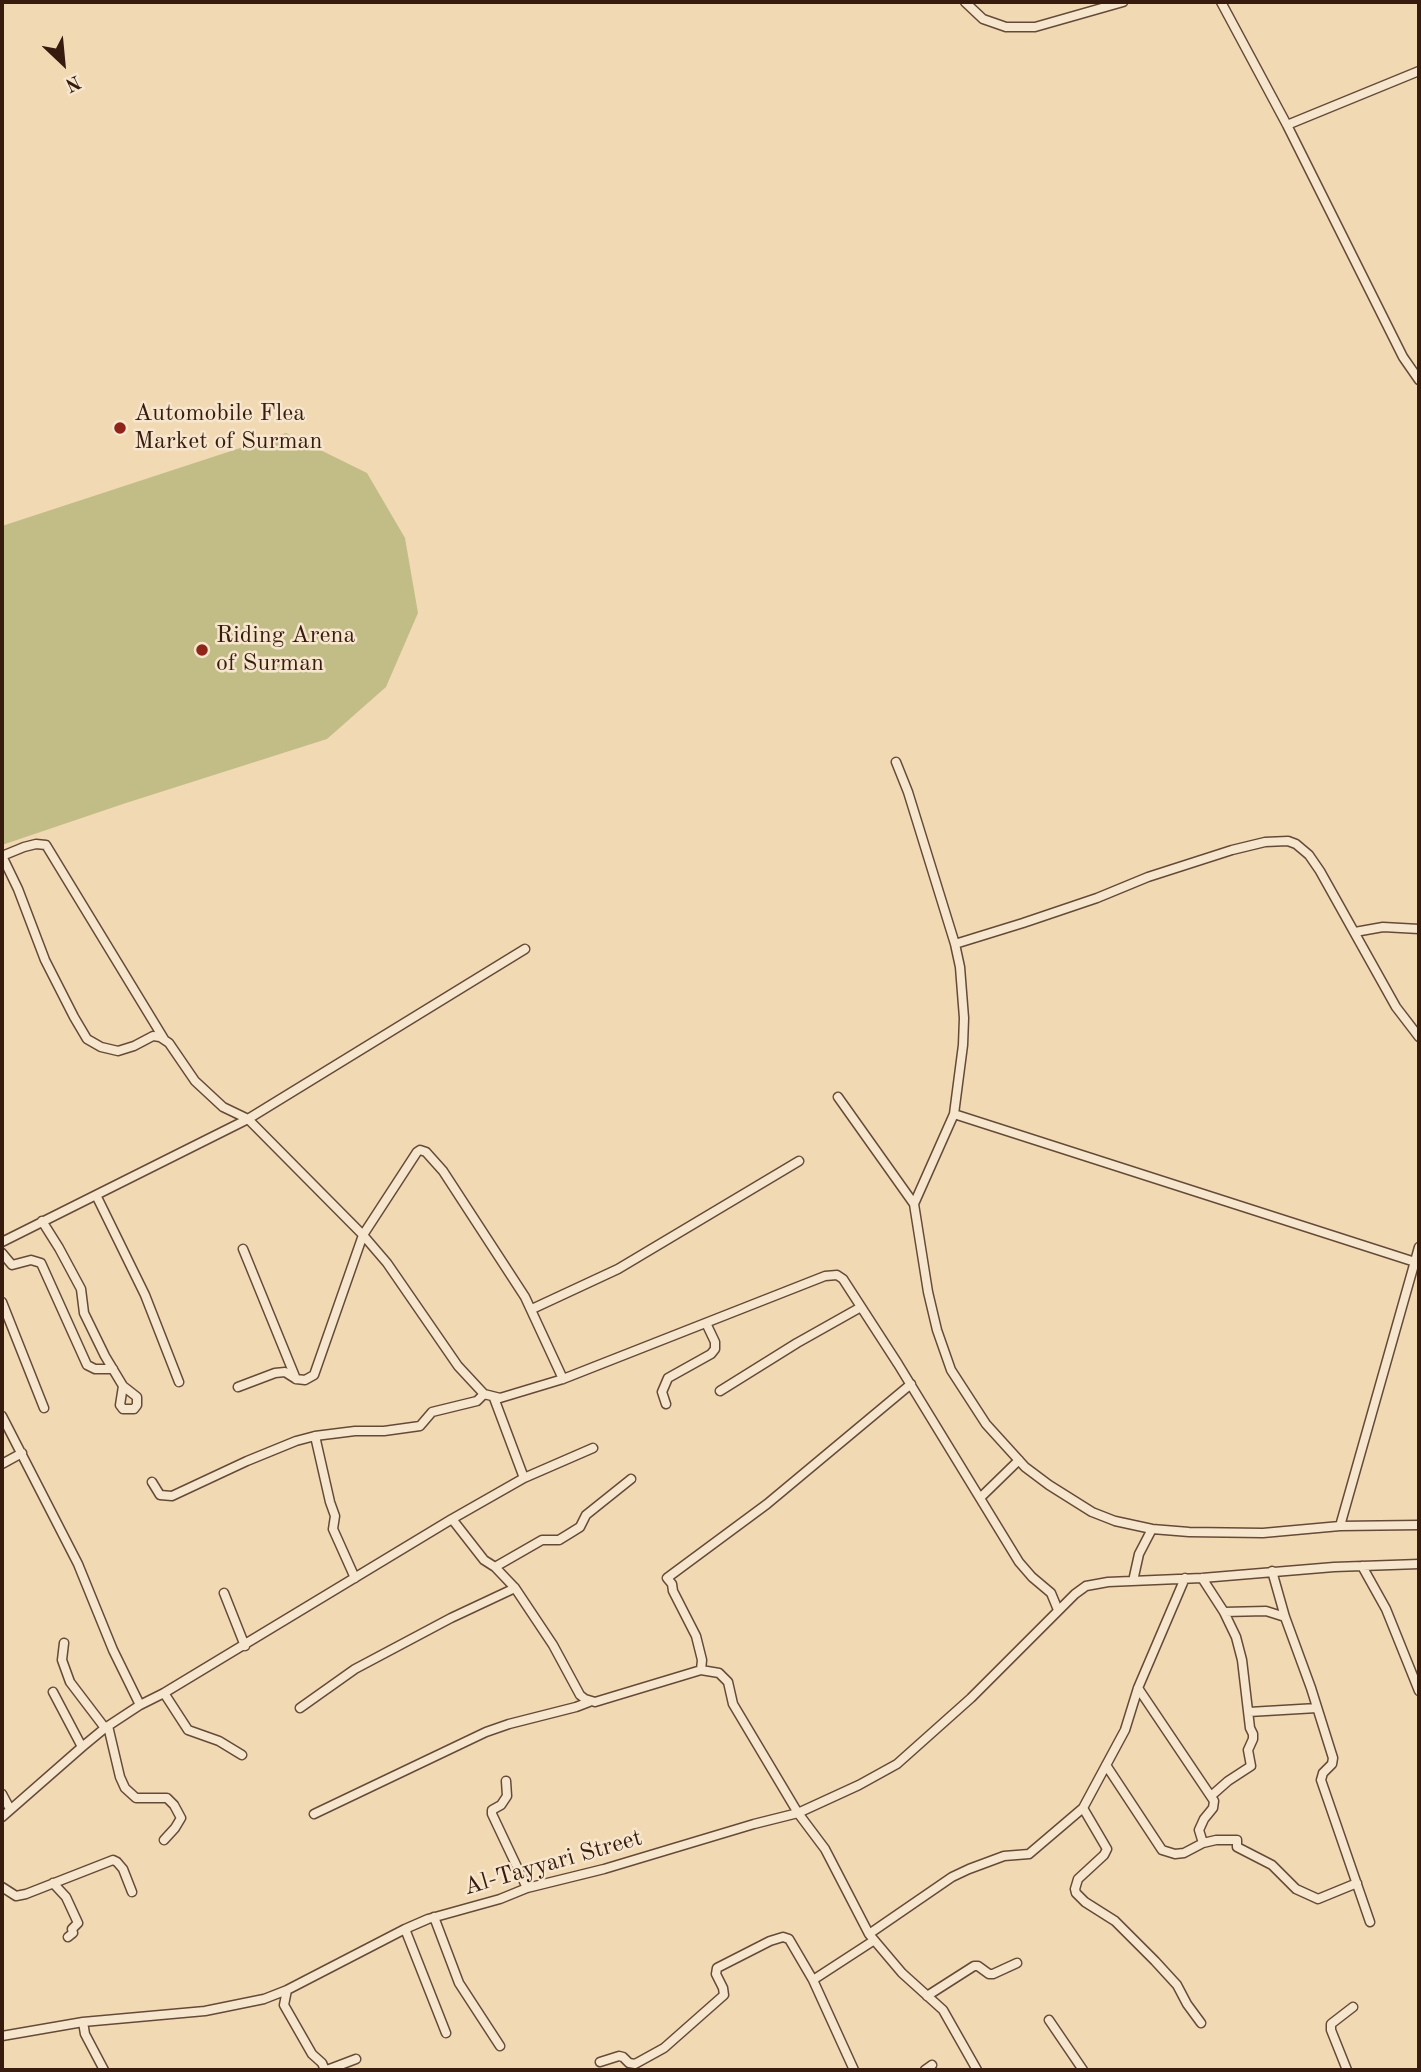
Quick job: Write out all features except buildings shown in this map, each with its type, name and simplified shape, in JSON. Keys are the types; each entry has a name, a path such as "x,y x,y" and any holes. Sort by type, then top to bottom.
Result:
{"street":[{"path":"965,2 983,19 1006,27 1035,27 1123,2"},
{"path":"1221,2 1287,125 1403,356 1419,380"},
{"path":"1287,125 1419,71"},
{"path":"896,762 908,792 955,944 960,967 964,1018 954,1114 914,1204"},
{"path":"955,944 1048,915 1199,860 1280,840 1296,844 1320,870 1396,1007 1419,1037"},
{"path":"164,1039 153,1036 118,1051 100,1047 87,1039 45,960 18,889 2,856 24,846 46,845 164,1039 191,1075 223,1107 248,1119 363,1234 398,1279 458,1366 484,1394 495,1398 563,1380 829,1275 836,1275 844,1279 1025,1570 1051,1594 1058,1610"},
{"path":"1355,932 1383,927 1419,929"},
{"path":"2,1242 248,1119 525,949"},
{"path":"838,1097 914,1204 928,1292 937,1330 951,1370 986,1424 1019,1460 1049,1485 1092,1512 1115,1521 1152,1529 1263,1533 1340,1526 1419,1525"},
{"path":"954,1114 1415,1262"},
{"path":"238,1387 275,1373 285,1373 304,1380 314,1376 363,1234 417,1152 423,1150 443,1171 532,1309 563,1380"},
{"path":"532,1309 627,1264 799,1161"},
{"path":"96,1195 145,1295 179,1382"},
{"path":"42,1221 81,1289 84,1313 123,1386"},
{"path":"1340,1526 1419,1247"},
{"path":"243,1250 296,1379"},
{"path":"2,1253 12,1265 31,1260 41,1263 87,1365 95,1369 113,1369"},
{"path":"2,1302 44,1408"},
{"path":"720,1391 861,1307"},
{"path":"666,1404 662,1392 668,1378 711,1354 715,1349 715,1342 706,1323"},
{"path":"701,1670 702,1660 696,1636 667,1578 766,1504 911,1384"},
{"path":"152,1482 160,1495 173,1496 247,1461 315,1436 355,1431 384,1432 420,1426 432,1412 477,1401 484,1394"},
{"path":"495,1398 524,1478"},
{"path":"2,1416 78,1564 113,1650 140,1705"},
{"path":"315,1436 335,1516 334,1529 355,1578"},
{"path":"2,1817 106,1727 140,1705 245,1646 524,1478 593,1448"},
{"path":"2,1464 22,1454"},
{"path":"980,1499 1019,1460"},
{"path":"495,1567 542,1540 559,1540 580,1527 586,1515 631,1479"},
{"path":"452,1519 484,1560 495,1567 515,1588 553,1644 580,1695 589,1702"},
{"path":"1133,1581 1139,1554 1152,1529"},
{"name":"Al-Tayyari Street","path":"2,2036 83,2022 205,2011 264,1998 287,1990 405,1928 434,1917 499,1899 527,1888 798,1813 897,1764 971,1698 1058,1610 1086,1586 1419,1564"},
{"path":"1362,1566 1386,1609 1419,1691"},
{"path":"1272,1572 1334,1761 1323,1773 1321,1780 1370,1922"},
{"path":"813,1980 938,1885 960,1873 1004,1856 1029,1854 1083,1808 1125,1730 1138,1688 1185,1578"},
{"path":"1202,1578 1236,1637 1253,1734 1248,1750 1251,1766 1228,1781 1211,1797"},
{"path":"300,1708 355,1669 515,1588"},
{"path":"223,1593 245,1646"},
{"path":"1224,1612 1266,1611 1285,1618"},
{"path":"64,1643 62,1660 71,1682 106,1727 125,1788 136,1798 167,1798 181,1818 164,1840"},
{"path":"314,1814 486,1732 701,1670 719,1673 728,1682 733,1704 798,1813 825,1849 871,1937 902,1973 943,2010 977,2070"},
{"path":"1138,1688 1214,1801 1213,1808 1199,1830 1203,1843"},
{"path":"53,1692 82,1747"},
{"path":"164,1693 188,1730 219,1741 242,1755"},
{"path":"1249,1712 1318,1708"},
{"path":"1106,1765 1162,1850 1175,1854 1184,1853 1203,1843 1223,1839 1237,1840 1237,1847 1272,1864 1296,1889 1318,1899 1357,1883"},
{"path":"506,1781 507,1796 501,1805 492,1810 492,1814 527,1888"},
{"path":"2,1794 10,1809"},
{"path":"1083,1808 1107,1849 1099,1861 1078,1879 1076,1894 1115,1921 1155,1961 1177,1985 1201,2023"},
{"path":"2,1886 16,1896 113,1860 123,1869 132,1892"},
{"path":"53,1883 66,1897 78,1923 68,1937"},
{"path":"434,1917 458,1983 500,2046"},
{"path":"405,1928 446,2034"},
{"path":"600,2062 619,2056 633,2064 664,2048 724,1995 716,1974 717,1968 778,1937 789,1939 813,1980 854,2070"},
{"path":"927,1996 970,1968 978,1966 993,1974 1017,1963"},
{"path":"287,1990 284,2005 312,2054 326,2070 356,2059"},
{"path":"1347,2070 1331,2024 1353,2007"},
{"path":"1049,2020 1083,2070"},
{"path":"83,2022 85,2034 104,2070"}],"shaded area":[{"name":"Riding Arena of Surman","path":"286,433 367,473 405,538 418,613 386,687 327,739 2,845 2,526"}],"place":[{"name":"Automobile Flea Market of Surman","path":"120,428"},
{"name":"Riding Arena of Surman","path":"202,650"}]}
